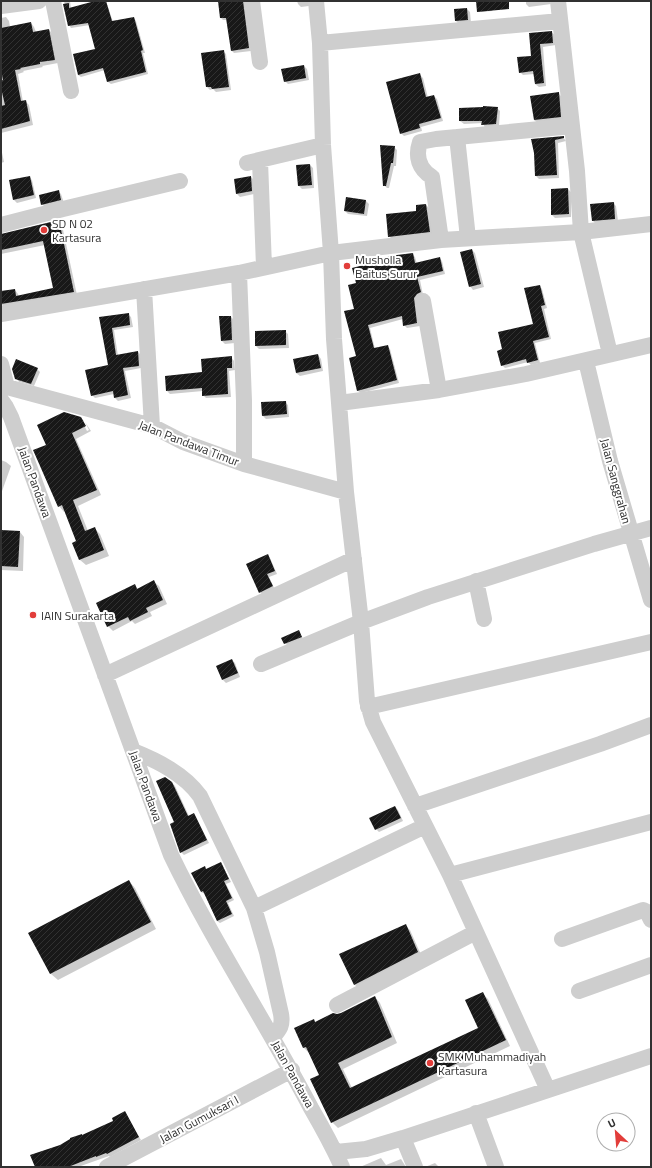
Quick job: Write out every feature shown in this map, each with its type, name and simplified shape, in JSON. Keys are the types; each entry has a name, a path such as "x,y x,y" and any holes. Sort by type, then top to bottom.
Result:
{"street":[{"path":"1,6 39,1"},
{"path":"53,1 71,91"},
{"path":"252,1 260,62"},
{"path":"316,1 320,43 323,145 331,253 334,339 346,492 361,622 368,707 373,722 450,875 548,1090"},
{"path":"558,1 572,126 581,232 610,354"},
{"path":"320,43 560,22"},
{"path":"441,240 432,177 420,166 420,142 572,126"},
{"path":"457,137 468,238"},
{"path":"264,267 253,162 323,145"},
{"path":"1,225 180,181"},
{"path":"1,314 239,273 331,253 441,240 581,232 651,224"},
{"path":"239,273 244,401 244,464"},
{"path":"144,289 152,426"},
{"path":"423,301 439,390"},
{"path":"339,403 439,390 526,374 651,345"},
{"name":"Jalan Sanggrahan","path":"586,360 610,461 630,534 651,600"},
{"name":"Jalan Pandawa","path":"1,364 3,396 6,407 57,539 157,819 180,872 207,925 292,1070 336,1152 342,1167"},
{"name":"Jalan Pandawa Timur","path":"3,396 152,426 183,442 244,464 346,492"},
{"path":"261,664 361,622 428,597 651,528"},
{"path":"105,675 354,559"},
{"path":"476,581 484,619"},
{"path":"368,707 651,642"},
{"path":"415,806 585,749 651,725"},
{"path":"133,751 170,769 200,796 254,908 267,952 281,1014 281,1028 273,1037"},
{"path":"450,875 651,822"},
{"path":"254,908 425,826"},
{"path":"562,939 643,910 647,912 651,920"},
{"path":"337,1005 476,932"},
{"path":"579,991 651,965"},
{"path":"336,1152 366,1149 403,1138 651,1056"},
{"name":"Jalan Gumuksari I","path":"107,1167 292,1070"},
{"path":"476,1114 496,1167"},
{"path":"403,1138 414,1167"}],"building":[{"path":"95,1 106,1 112,21 134,17 143,50 141,51 146,72 107,82 103,68 78,75 73,54 95,49 88,23 68,26 63,4 69,3 69,8"},
{"path":"218,1 243,1 249,48 231,51 226,18 220,18"},
{"path":"476,1 509,1 509,9 477,12"},
{"path":"467,8 468,20 455,21 454,9"},
{"path":"31,22 33,32 49,29 55,60 40,62 40,64 15,70 21,101 26,100 30,121 1,129 1,106 5,105 1,88 1,81 3,80 1,70 1,28"},
{"path":"552,31 553,43 540,44 544,83 535,84 533,71 519,73 517,57 531,56 529,33"},
{"path":"224,50 229,87 212,89 211,87 206,87 201,53"},
{"path":"304,65 306,78 284,82 281,69"},
{"path":"420,73 426,97 434,95 441,118 419,124 420,128 400,134 386,82"},
{"path":"559,92 561,117 534,120 530,96"},
{"path":"483,106 498,107 496,124 481,125 482,121 459,121 459,108"},
{"path":"564,136 564,138 555,140 557,175 535,176 534,153 531,139"},
{"path":"380,145 395,146 393,163 391,163 386,186 383,186"},
{"path":"310,164 312,185 298,186 296,165"},
{"path":"30,176 34,195 13,200 9,180"},
{"path":"251,176 252,191 236,194 234,179"},
{"path":"568,188 569,214 551,215 551,189"},
{"path":"59,190 61,200 41,205 39,195"},
{"path":"346,197 366,200 364,214 344,211"},
{"path":"614,202 615,219 592,221 590,204"},
{"path":"426,204 430,232 388,237 386,214 416,211 416,205"},
{"path":"59,220 74,292 1,304 1,291 15,289 16,296 53,288 43,241 1,250 1,234"},
{"path":"472,249 481,284 469,287 460,252"},
{"path":"413,253 415,263 440,257 443,271 417,277 421,292 414,298 417,323 403,326 402,316 368,325 374,348 388,345 397,380 357,391 349,358 356,356 344,311 354,309 348,285 356,283 352,268 387,259 389,256"},
{"path":"540,285 545,305 541,306 549,337 533,341 538,360 527,363 526,359 501,366 497,351 502,349 498,332 533,324 524,288"},
{"path":"129,313 130,325 112,328 116,355 138,351 139,366 123,368 128,395 114,398 113,391 91,396 85,370 108,365 99,317"},
{"path":"219,316 231,316 232,340 221,341"},
{"path":"286,330 286,345 255,346 255,331"},
{"path":"318,354 321,368 296,373 293,359"},
{"path":"232,356 232,368 227,368 228,394 202,396 202,388 166,391 165,376 202,372 201,359"},
{"path":"16,359 38,368 31,384 15,379 12,369"},
{"path":"286,401 287,414 262,416 261,402"},
{"path":"64,412 81,417 86,426 72,433 97,490 73,500 85,531 95,527 104,550 79,560 72,543 76,541 62,505 58,507 33,450 46,445 37,425"},
{"path":"1,530 20,531 18,567 1,566"},
{"path":"268,554 275,571 267,574 273,586 259,593 246,564"},
{"path":"154,580 163,600 146,608 148,612 130,621 128,617 107,627 96,603 135,584 137,589"},
{"path":"299,630 302,637 284,644 281,638"},
{"path":"232,659 238,673 222,680 216,666"},
{"path":"165,777 172,782 188,816 194,813 207,840 180,853 170,824 174,822 156,781"},
{"path":"395,806 401,818 375,830 369,818"},
{"path":"221,862 229,879 224,881 232,898 226,901 232,914 217,921 203,891 201,892 191,873 205,866 206,869"},
{"path":"129,880 151,922 50,974 28,933"},
{"path":"406,924 418,952 354,985 339,954"},
{"path":"483,992 506,1040 331,1123 310,1079 319,1075 306,1047 303,1048 294,1028 314,1019 315,1022 333,1013 341,1013 375,996 392,1037 338,1063 350,1088 478,1028 465,1000"},
{"path":"125,1111 139,1137 107,1154 96,1156 68,1167 35,1167 30,1155 60,1145 70,1138 82,1135 113,1121 112,1118"}],"place":[{"name":"SD N 02 Kartasura","path":"44,230"},
{"name":"Musholla Baitus Surur","path":"347,266"},
{"name":"IAIN Surakarta","path":"33,615"},
{"name":"SMK Muhammadiyah Kartasura","path":"430,1063"}]}
